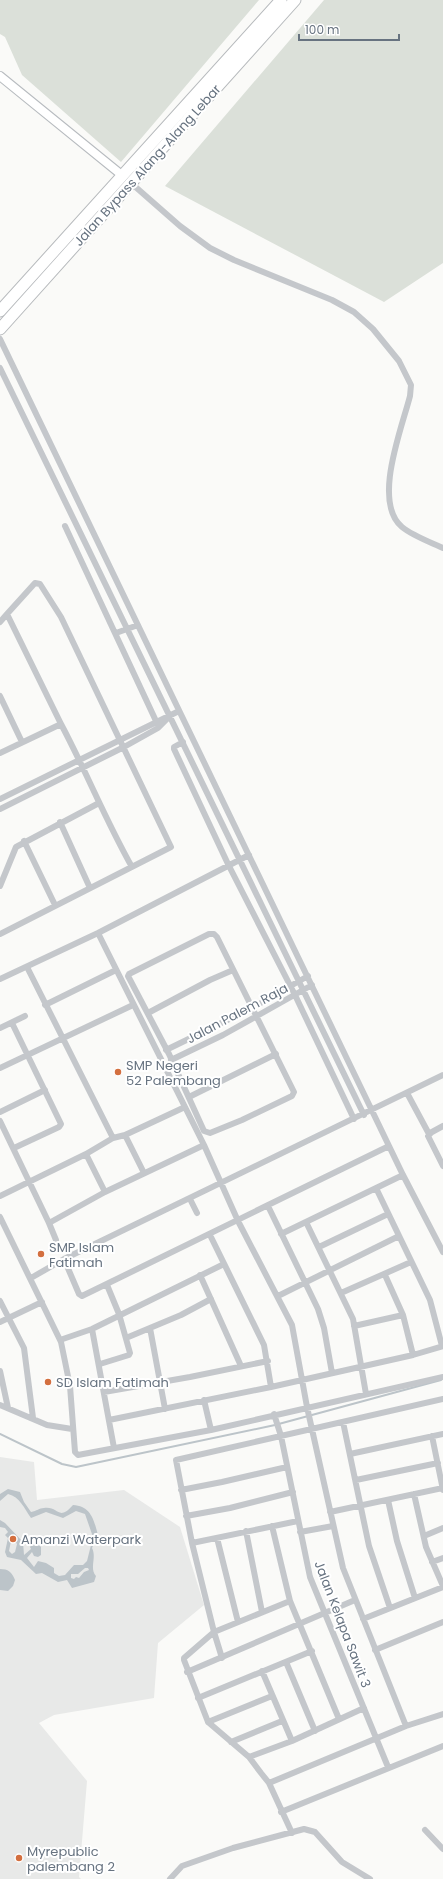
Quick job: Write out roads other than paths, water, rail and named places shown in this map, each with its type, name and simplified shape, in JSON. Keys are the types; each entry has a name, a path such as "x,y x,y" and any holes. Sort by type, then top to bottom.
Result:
{"highway":[{"name":"Jalan Bypass Alang-Alang Lebar","path":"0,329 131,183 281,0"},
{"name":"Jalan Bypass Alang-Alang Lebar","path":"0,311 120,174 200,97 295,0"}],"street":[{"path":"0,76 120,174"},
{"path":"131,183 180,226 210,248 234,260 332,300 354,312 373,329 399,361 411,385 410,396 390,468 390,506 394,519 403,528 443,548"},
{"path":"0,339 403,1175 443,1252"},
{"path":"0,368 364,1115"},
{"path":"65,526 156,721"},
{"path":"83,567 95,561"},
{"path":"0,622 35,584 40,584 61,617 171,847 0,934"},
{"path":"7,614 84,768 110,828 132,867"},
{"path":"116,633 127,627 138,625"},
{"path":"0,696 22,742"},
{"path":"0,809 124,747 158,728 170,716 179,710"},
{"path":"0,799 156,721 170,716"},
{"path":"0,753 61,724"},
{"path":"183,742 174,747 174,749 228,864 295,995 354,1119"},
{"path":"0,886 16,847 24,841 99,803"},
{"path":"60,822 90,888"},
{"path":"24,841 55,905"},
{"path":"0,979 98,933 249,854"},
{"path":"98,933 204,1145 238,1221 292,1324 307,1410 343,1568 406,1726"},
{"path":"209,934 214,934 217,937 233,970 276,1054 294,1094 242,1120 207,1133 204,1130 148,1013 129,979 130,974 209,934"},
{"path":"27,967 113,1138"},
{"path":"45,1005 116,970"},
{"path":"148,1013 210,980 233,970"},
{"name":"Jalan Palem Raja","path":"166,1050 252,1008 308,976"},
{"name":"Jalan Palem Raja","path":"171,1060 257,1017 312,985"},
{"path":"0,1068 133,1005"},
{"path":"0,1028 25,1016"},
{"path":"12,1023 61,1124 59,1127 14,1148"},
{"path":"189,1097 276,1054"},
{"path":"31,1278 64,1259 364,1115 443,1075"},
{"path":"0,1112 45,1090"},
{"path":"407,1093 429,1134 428,1139 443,1166"},
{"path":"0,1196 86,1154 113,1138 125,1135 184,1107"},
{"path":"0,1121 56,1240"},
{"path":"429,1134 443,1126"},
{"path":"125,1135 144,1173"},
{"path":"49,1223 105,1192 204,1145"},
{"path":"64,1259 80,1296 107,1285 210,1235 389,1146"},
{"path":"86,1154 105,1192"},
{"path":"281,1234 403,1175"},
{"path":"109,1420 271,1387 442,1346 430,1300 376,1188"},
{"path":"190,1199 197,1213"},
{"path":"268,1206 306,1282 324,1328 332,1373"},
{"path":"318,1247 388,1214"},
{"path":"0,1217 60,1340 70,1386 72,1429 75,1452 78,1455 275,1417 443,1376"},
{"path":"306,1222 353,1319 366,1394"},
{"path":"210,1235 264,1345 268,1361 271,1387"},
{"path":"278,1296 329,1269 399,1236"},
{"path":"341,1293 411,1262"},
{"path":"60,1340 92,1329 224,1264"},
{"path":"200,1275 241,1366"},
{"path":"384,1275 403,1315 412,1354"},
{"path":"100,1364 130,1355 120,1314 107,1285"},
{"path":"126,1338 181,1316 211,1299"},
{"path":"0,1301 24,1348 33,1418"},
{"path":"0,1322 42,1302"},
{"path":"354,1326 403,1315"},
{"path":"150,1328 165,1409"},
{"path":"92,1329 100,1364 114,1448"},
{"path":"104,1392 160,1381 190,1377 268,1361"},
{"path":"0,1371 8,1408"},
{"path":"222,1658 192,1543 176,1460 311,1425 343,1422 443,1399"},
{"path":"204,1400 211,1430"},
{"path":"0,1405 47,1425 72,1429"},
{"name":"Jalan Kelapa Sawit 3","path":"275,1417 293,1492 310,1577 388,1767"},
{"path":"343,1422 362,1506 369,1546 390,1608"},
{"path":"350,1454 443,1434"},
{"path":"330,1512 443,1489 432,1436"},
{"path":"356,1480 438,1463"},
{"path":"181,1490 287,1467"},
{"path":"186,1516 230,1508 293,1492"},
{"path":"363,1619 443,1586 432,1562 414,1494"},
{"path":"388,1500 397,1540 415,1598"},
{"path":"192,1543 298,1520"},
{"path":"272,1526 290,1601 339,1719"},
{"path":"300,1532 333,1526"},
{"path":"424,1536 443,1528"},
{"path":"246,1531 262,1612"},
{"path":"216,1538 238,1622"},
{"path":"432,1562 443,1558"},
{"path":"187,1672 300,1625 355,1600"},
{"path":"290,1601 214,1632 184,1658 187,1672 208,1722 250,1757 269,1783 281,1812 292,1833"},
{"path":"375,1650 442,1624"},
{"path":"198,1698 312,1651"},
{"path":"286,1662 315,1731"},
{"path":"262,1671 282,1721 292,1741"},
{"path":"208,1722 272,1696"},
{"path":"250,1757 292,1741 364,1708"},
{"path":"269,1783 406,1726 436,1715 442,1715"},
{"path":"231,1742 282,1721"},
{"path":"281,1812 388,1767 443,1746"},
{"path":"170,1879 182,1866 233,1848 304,1829 315,1832 336,1857 349,1867 370,1879"},
{"path":"425,1830 443,1849"}],"waterway":[{"path":"0,1434 62,1464 76,1467 275,1425 441,1380"}],"place":[{"name":"SMP Negeri 52 Palembang","path":"118,1072"},
{"name":"SMP Islam Fatimah","path":"41,1254"},
{"name":"SD Islam Fatimah","path":"48,1382"},
{"name":"Amanzi Waterpark","path":"13,1539"},
{"name":"Myrepublic palembang 2","path":"19,1858"}]}
